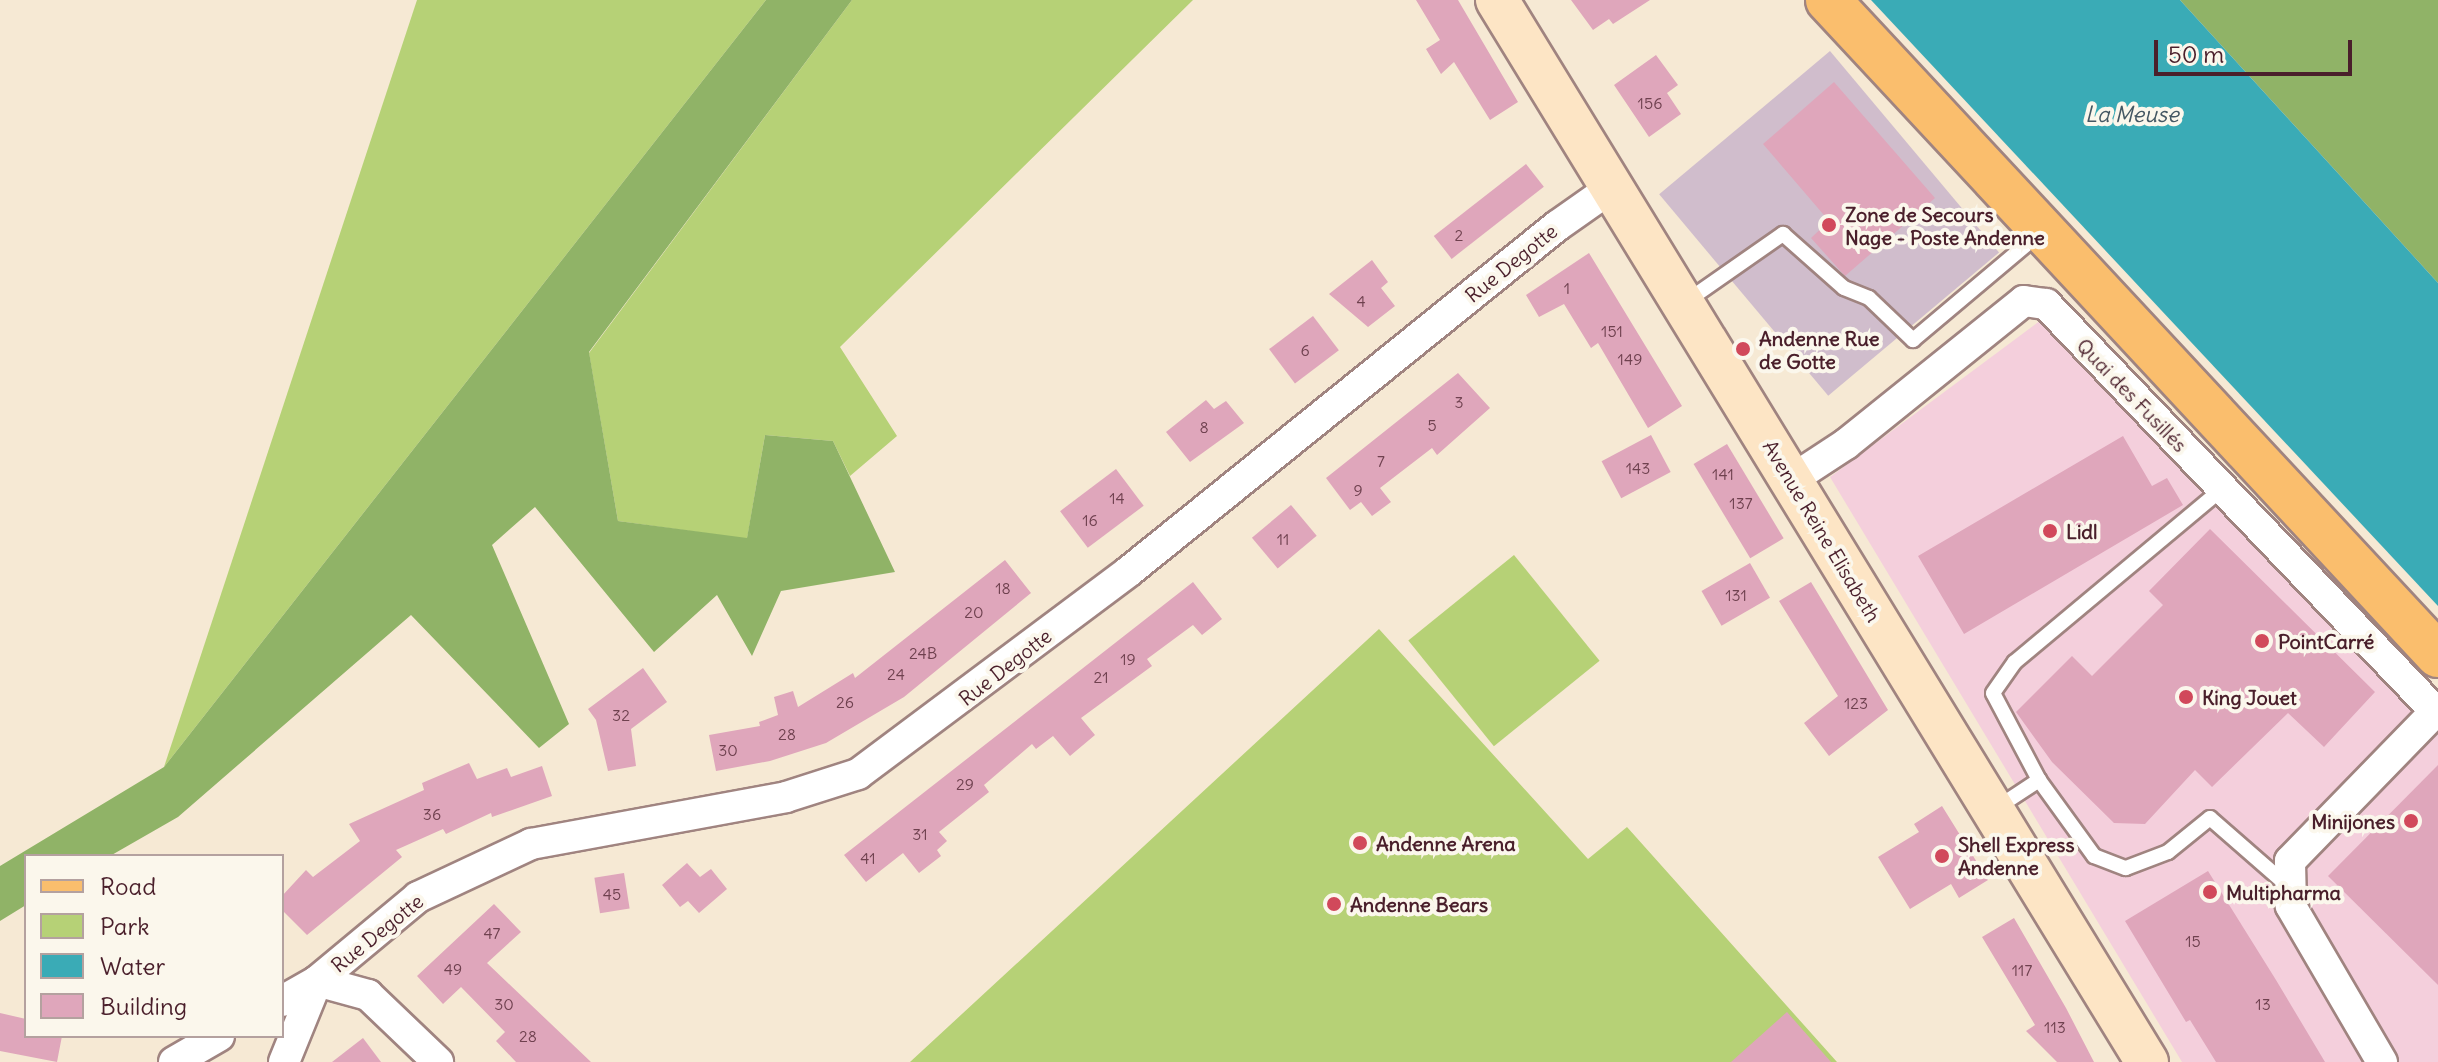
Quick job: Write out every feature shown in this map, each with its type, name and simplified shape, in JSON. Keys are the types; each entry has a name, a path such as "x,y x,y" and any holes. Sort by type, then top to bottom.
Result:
{"main road":[{"name":"Avenue Reine Elisabeth","path":"1497,0 2147,1062"},
{"path":"1828,0 2438,655"}],"street":[{"name":"Rue Degotte","path":"284,1000 317,981 418,897 531,844 786,797 858,774 924,729 1128,572 1557,226 1611,188"},
{"name":"Quai des Fusillés","path":"1791,480 1846,444 2024,301 2046,304 2437,712"},
{"path":"2382,1062 2291,906 2290,861 2437,712"},
{"path":"284,1062 317,981 368,995 438,1062"},
{"path":"175,1062 216,1038"}],"lane":[{"path":"1684,303 1783,234 1844,288 1869,298 1913,340 2042,231"},
{"path":"2222,489 2015,662 1993,693 2039,780 2094,856 2126,868 2168,852 2210,818 2291,888"},
{"path":"1992,811 2039,780"}],"shaded area":[{"name":"Zone de Secours Nage - Poste Andenne","path":"1830,51 1999,252 1828,396 1659,194"},
{"path":"2041,320 2438,728 2438,1062 2182,1062 1830,477"}],"green space":[{"path":"417,0 766,0 164,767"},
{"path":"766,0 852,0 589,352 618,521 747,538 765,435 833,441 895,572 781,591 752,656 717,595 654,652 535,507 492,545 569,724 539,748 411,615 178,817 113,854 24,854 24,906 0,921 0,866 164,767"},
{"path":"852,0 1193,0 840,347 897,436 850,476 833,441 765,435 747,539 618,521 589,353"},
{"path":"2180,0 2438,0 2438,283"},
{"path":"1514,555 1600,661 1494,746 1408,641"},
{"name":"Andenne Arena","path":"1379,629 1588,859 1627,827 1837,1062 910,1062"}],"water":[{"name":"La Meuse","path":"1871,0 2180,0 2438,283 2438,606"}],"building":[{"path":"1416,0 1458,0 1518,102 1490,120 1454,62 1441,74 1426,49 1440,40"},
{"path":"1571,0 1650,0 1613,24 1609,19 1593,30"},
{"path":"1656,55 1678,85 1667,93 1681,114 1649,137 1614,85"},
{"path":"1834,82 1935,198 1845,276 1811,238 1829,221 1763,144"},
{"path":"1526,164 1544,187 1452,259 1434,236"},
{"path":"1589,253 1682,406 1648,428 1598,343 1591,348 1564,304 1539,317 1526,295"},
{"path":"1372,260 1388,282 1381,288 1395,306 1368,327 1329,294"},
{"path":"1313,316 1339,350 1295,383 1269,349"},
{"path":"1458,373 1490,408 1437,455 1432,448 1380,488 1391,502 1372,516 1361,502 1350,510 1326,478"},
{"path":"1206,400 1214,409 1226,401 1244,423 1190,462 1166,432"},
{"path":"1651,435 1671,472 1621,498 1602,461"},
{"name":"Lidl","path":"2123,436 2152,486 2167,478 2183,505 1964,634 1918,556"},
{"path":"1727,444 1784,538 1750,558 1694,464"},
{"path":"1116,469 1144,506 1088,548 1060,511"},
{"path":"1291,505 1317,536 1278,568 1252,538"},
{"path":"2210,529 2375,692 2324,747 2288,713 2212,787 2195,770 2145,824 2114,823 2052,762 2016,712 2072,656 2092,676 2163,605 2149,591"},
{"path":"1005,560 1031,593 904,697 826,743 770,761 716,771 709,735 760,726 759,722 778,715 774,697 793,691 798,707 853,673 855,678"},
{"path":"1750,563 1770,598 1722,626 1702,591"},
{"path":"1193,582 1222,619 1202,635 1193,625 1147,659 1152,666 1081,718 1095,735 1070,756 1053,736 1036,749 1032,744 984,785 989,792 939,832 947,841 937,850 941,856 919,873 903,853 866,882 844,855"},
{"path":"1811,582 1888,710 1829,756 1804,723 1838,696 1779,601"},
{"path":"643,668 667,702 631,729 636,766 608,771 596,720 588,709"},
{"path":"469,763 477,779 507,768 511,777 542,766 552,796 492,817 491,813 446,834 443,829 396,850 402,857 307,935 284,912 284,894 306,870 313,877 360,841 349,824 424,790 422,783"},
{"name":"Minijones","path":"2438,765 2438,985 2328,876"},
{"path":"1942,806 1988,880 1959,898 1951,884 1910,909 1878,857 1919,832 1914,824"},
{"path":"687,863 700,877 711,869 727,889 699,913 688,901 680,907 662,885"},
{"path":"2208,871 2325,1062 2216,1062 2190,1020 2186,1022 2125,921"},
{"path":"624,873 630,909 600,913 594,878"},
{"path":"494,904 521,932 487,963 591,1062 516,1062 496,1041 505,1032 461,987 443,1004 417,976"},
{"path":"2014,918 2094,1062 2057,1062 2026,1031 2035,1025 1982,937"},
{"path":"1787,1012 1831,1062 1731,1062"},
{"path":"0,1013 24,1019 24,1038 62,1038 57,1062 0,1051"},
{"path":"363,1038 381,1062 332,1062"}],"place":[{"name":"Zone de Secours Nage - Poste Andenne","path":"1829,225"},
{"name":"Andenne Rue de Gotte","path":"1743,349"},
{"name":"Lidl","path":"2050,531"},
{"name":"PointCarré","path":"2262,641"},
{"name":"King Jouet","path":"2186,697"},
{"name":"Minijones","path":"2411,821"},
{"name":"Andenne Arena","path":"1360,843"},
{"name":"Shell Express Andenne","path":"1942,856"},
{"name":"Multipharma","path":"2210,892"},
{"name":"Andenne Bears","path":"1334,904"}]}
